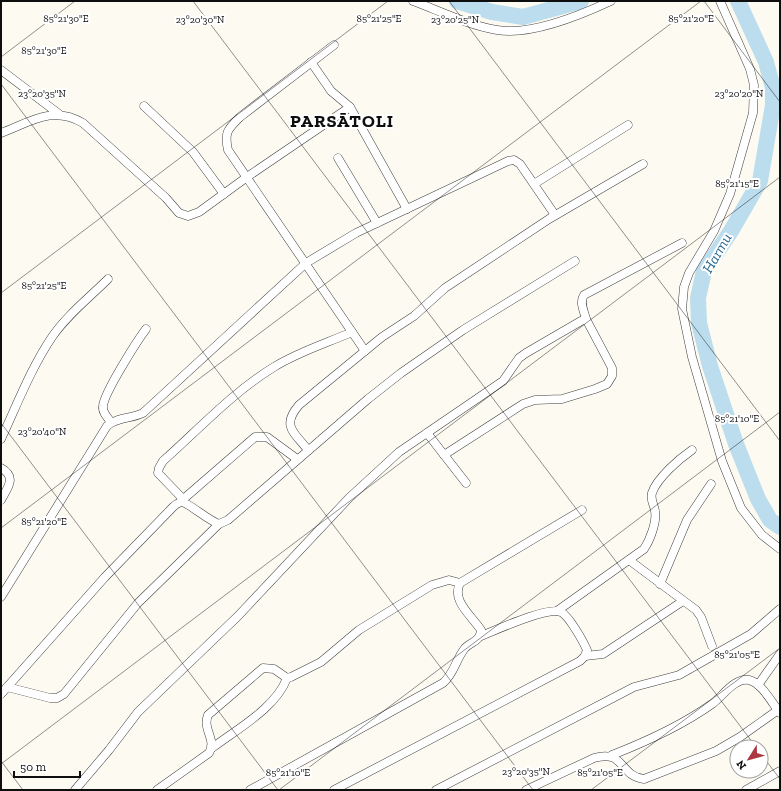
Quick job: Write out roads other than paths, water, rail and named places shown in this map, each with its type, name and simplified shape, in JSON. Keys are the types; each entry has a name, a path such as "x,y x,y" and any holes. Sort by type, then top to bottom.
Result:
{"street":[{"path":"413,1 476,25 511,31 548,24 593,9 611,1"},
{"path":"720,1 750,69 754,85 754,114 730,194 714,231 690,273 684,287 682,309 692,357 722,461 741,508 751,524 780,549"},
{"path":"334,45 240,117 228,130 226,141 228,150 365,351"},
{"path":"311,62 331,91 350,107 407,209"},
{"path":"1,70 59,114"},
{"path":"144,106 193,152 224,194"},
{"path":"1,133 45,116 59,114 72,117 82,123 166,198 179,213 188,216 199,212 247,177 350,107"},
{"path":"534,184 628,125"},
{"path":"338,158 377,223"},
{"path":"1,596 99,438 111,422 143,413 306,263 344,239 508,161 514,160 520,164 555,215"},
{"path":"308,450 291,428 289,420 299,405 382,337 414,316 445,288 555,215 643,164"},
{"path":"444,455 523,404 535,400 562,399 607,384 612,376 612,368 586,319 581,299 584,295 682,243"},
{"path":"7,687 50,698 58,698 64,694 138,603 219,524 228,520 368,399 407,369 463,330 575,261"},
{"path":"1,439 28,380 52,336 64,321 108,280"},
{"path":"76,790 146,703 243,611 350,498 399,452 503,381 519,358 526,353 586,319"},
{"path":"111,422 104,413 104,402 136,342 146,329"},
{"path":"219,524 210,522 185,502 181,501 158,473 163,461 262,374 276,366 352,332"},
{"path":"427,433 466,483"},
{"path":"1,694 105,577 172,507 181,501 255,437 268,437 297,459"},
{"path":"557,611 644,549 648,543 655,518 652,499 654,488 678,461 692,450"},
{"path":"1,468 8,472 10,483 1,500"},
{"path":"660,584 687,520 711,484"},
{"path":"250,790 449,679 466,647 477,641 481,636 482,630 459,602 457,594 460,583 582,510"},
{"path":"630,560 684,601 702,617 712,646"},
{"path":"156,790 209,753 212,748 272,703 283,689 287,678 321,662 359,630 432,585 449,580 460,583"},
{"path":"585,656 603,654 684,601"},
{"path":"436,790 634,687 679,675 751,634 780,609"},
{"path":"334,790 580,661 585,656 587,650 584,642 563,613 557,611 545,612 481,636"},
{"path":"758,685 780,654"},
{"path":"212,748 212,741 206,726 208,716 263,668 274,669 287,678"},
{"path":"526,790 594,758 605,754 612,755 658,737 712,704 741,680 749,680 758,685 779,711 716,751 644,779 634,778 612,755"},
{"path":"746,790 780,771"}],"waterway":[{"name":"Harmu","path":"457,1 492,12 523,17 581,1"},
{"name":"Harmu","path":"738,1 766,62 773,88 773,105 760,181 731,231 704,271 698,298 699,323 710,366 736,444 758,499 770,520 780,527"}],"district":[{"name":"PARSĀTOLI","path":"342,121"}]}
